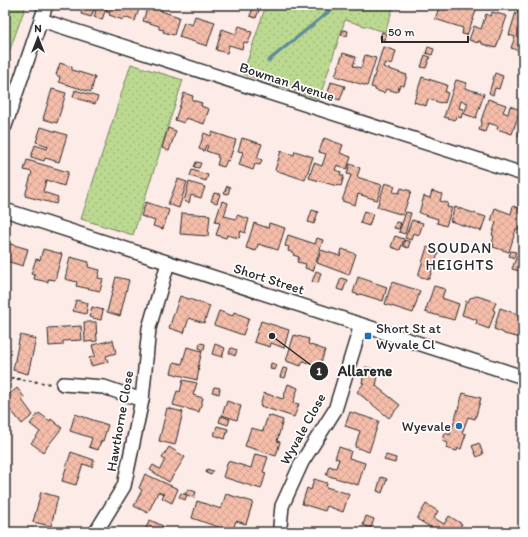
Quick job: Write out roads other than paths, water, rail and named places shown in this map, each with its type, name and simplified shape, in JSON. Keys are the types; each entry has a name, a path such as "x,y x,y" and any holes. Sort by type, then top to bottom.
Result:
{"street":[{"path":"5,126 46,5"},
{"name":"Bowman Avenue","path":"41,20 523,174"},
{"name":"Short Street","path":"5,210 523,377"},
{"name":"Hawthorne Close","path":"96,532 124,486 142,400 149,328 168,263"},
{"name":"Wyvale Close","path":"280,526 282,506 302,462 335,410 361,325"},
{"path":"63,384 104,387 142,400"}],"waterway":[{"path":"268,61 337,5"},
{"path":"520,532 521,520 523,517"}],"place":[{"name":"Allarene","path":"272,336"},
{"name":"Short St at Wyvale Cl","path":"368,336"},
{"name":"Wyevale","path":"459,426"}],"district":[{"name":"SOUDAN HEIGHTS","path":"460,256"}]}
